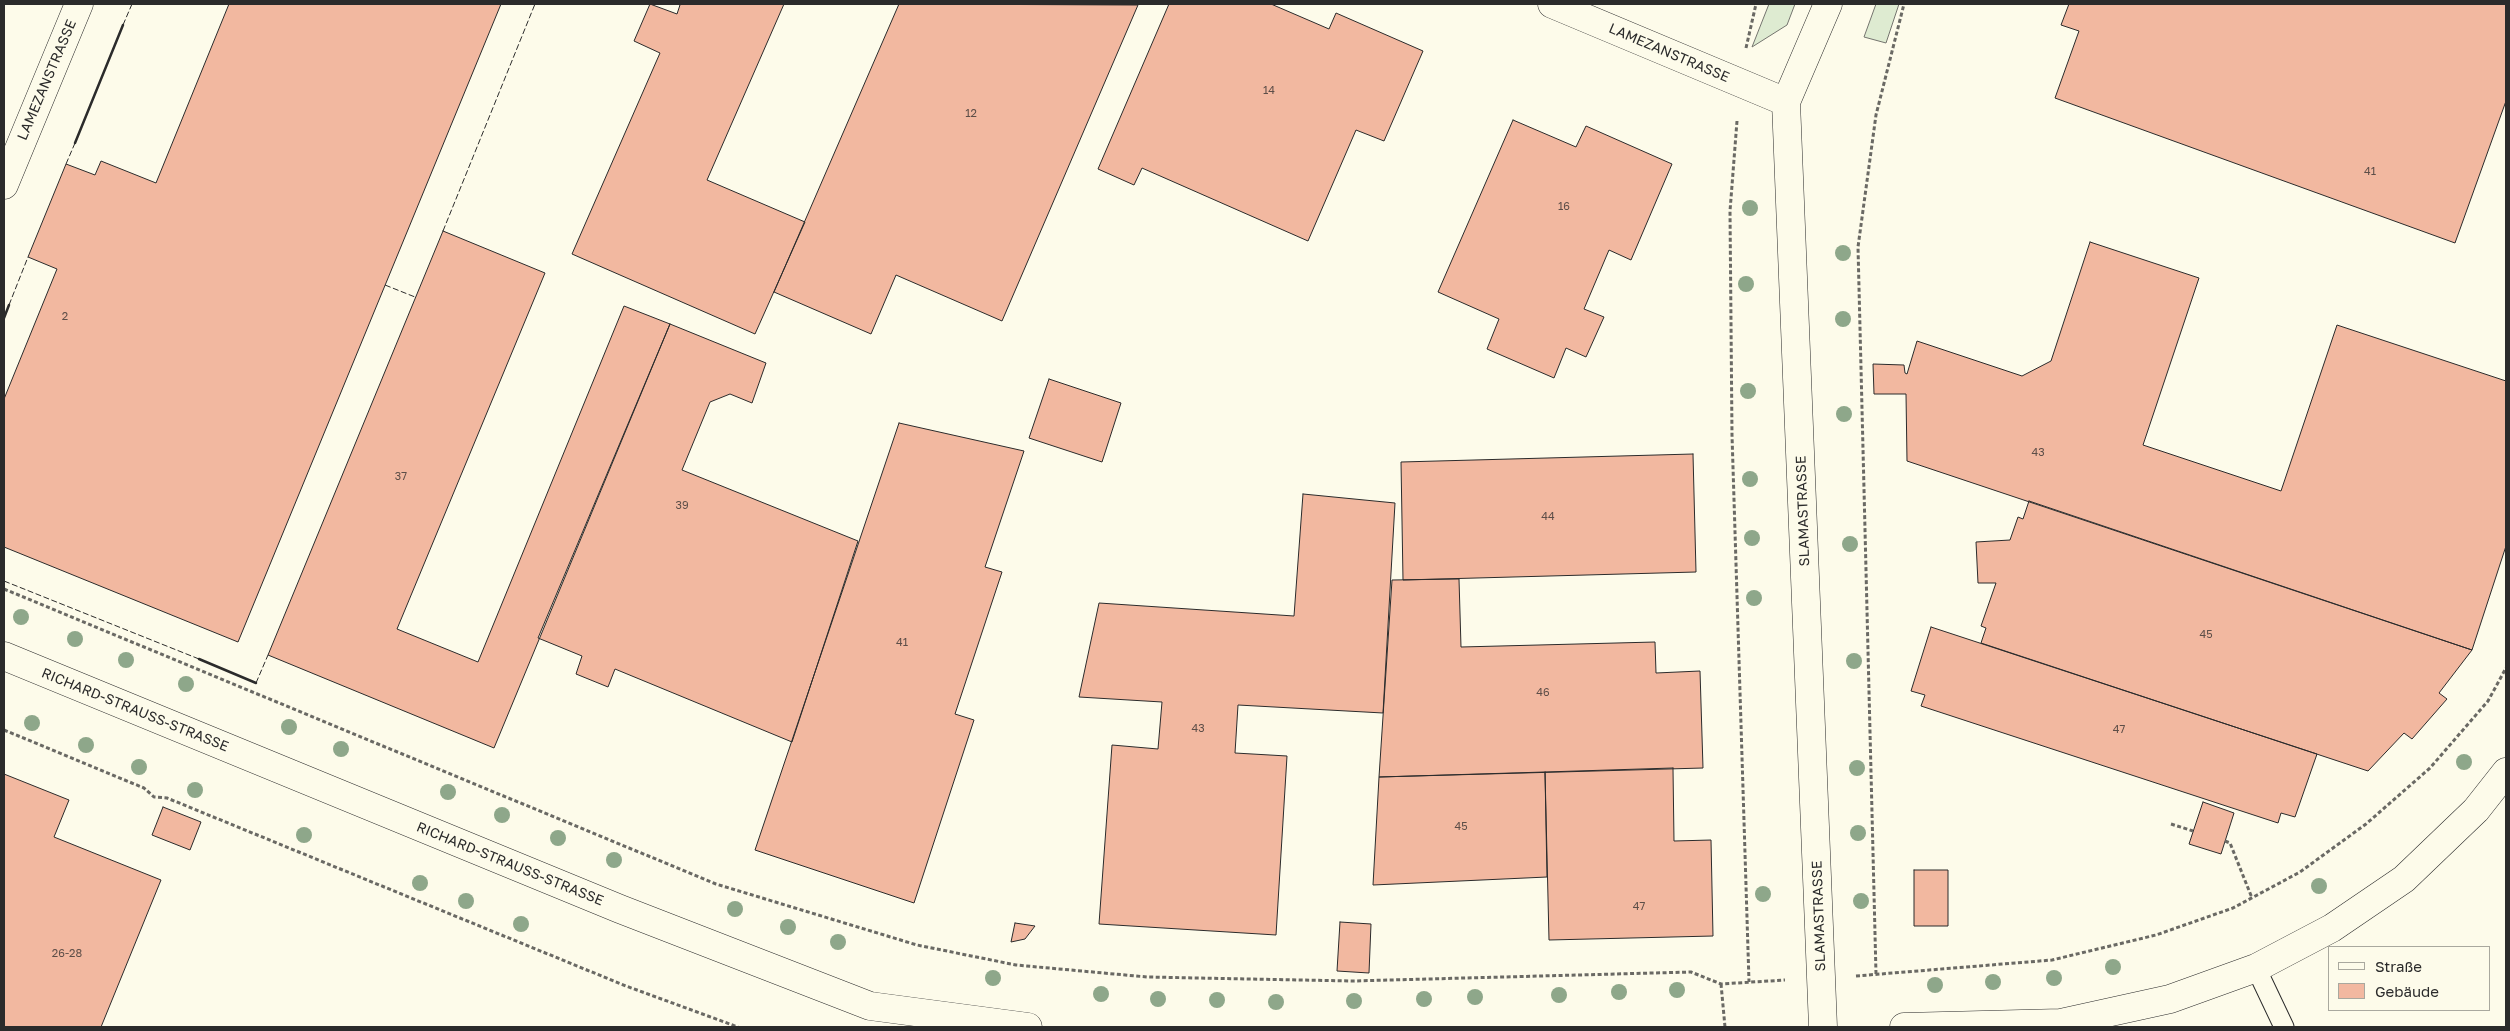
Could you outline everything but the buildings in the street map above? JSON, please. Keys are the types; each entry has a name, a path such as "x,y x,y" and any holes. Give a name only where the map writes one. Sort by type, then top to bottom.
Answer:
{"main road":[{"name":"LAMEZANSTRASSE","path":"4,185 79,4"},
{"name":"LAMEZANSTRASSE","path":"1552,4 1786,102"},
{"name":"SLAMASTRASSE","path":"1823,1027 1786,102 1828,4"},
{"name":"RICHARD-STRAUSS-STRASSE","path":"4,656 620,909 870,1006 1028,1027"},
{"path":"1904,1027 2061,1023 2170,999 2256,968 2332,928 2404,879 2476,810 2506,772"}],"lane":[{"path":"2256,968 2284,1027"}],"path":[{"path":"1749,982 1732,425 1730,211 1740,82 1756,4"},
{"path":"1876,974 1858,248 1876,115 1904,4"},
{"path":"4,589 716,884 916,945 1016,965 1147,977 1353,981 1691,972 1721,984 1821,979 2052,960 2156,935 2233,908 2300,872 2366,824 2430,768 2488,701 2506,668"},
{"path":"4,730 144,788 154,797 167,798 626,986 738,1027"},
{"path":"2171,824 2193,831"},
{"path":"2225,841 2230,843 2252,898"},
{"path":"1721,984 1725,1027"}],"green space":[{"path":"1769,4 1795,4 1787,25 1752,47"},
{"path":"1876,4 1899,4 1886,43 1864,37"}],"fence":[{"path":"123,25 132,4"},
{"path":"443,231 535,4"},
{"path":"66,164 75,143"},
{"path":"9,305 28,257"},
{"path":"385,285 415,297"},
{"path":"4,581 199,659"},
{"path":"256,683 268,655"}],"wall":[{"path":"75,143 123,25"},
{"path":"4,318 9,305"},
{"path":"199,659 256,683"}]}
